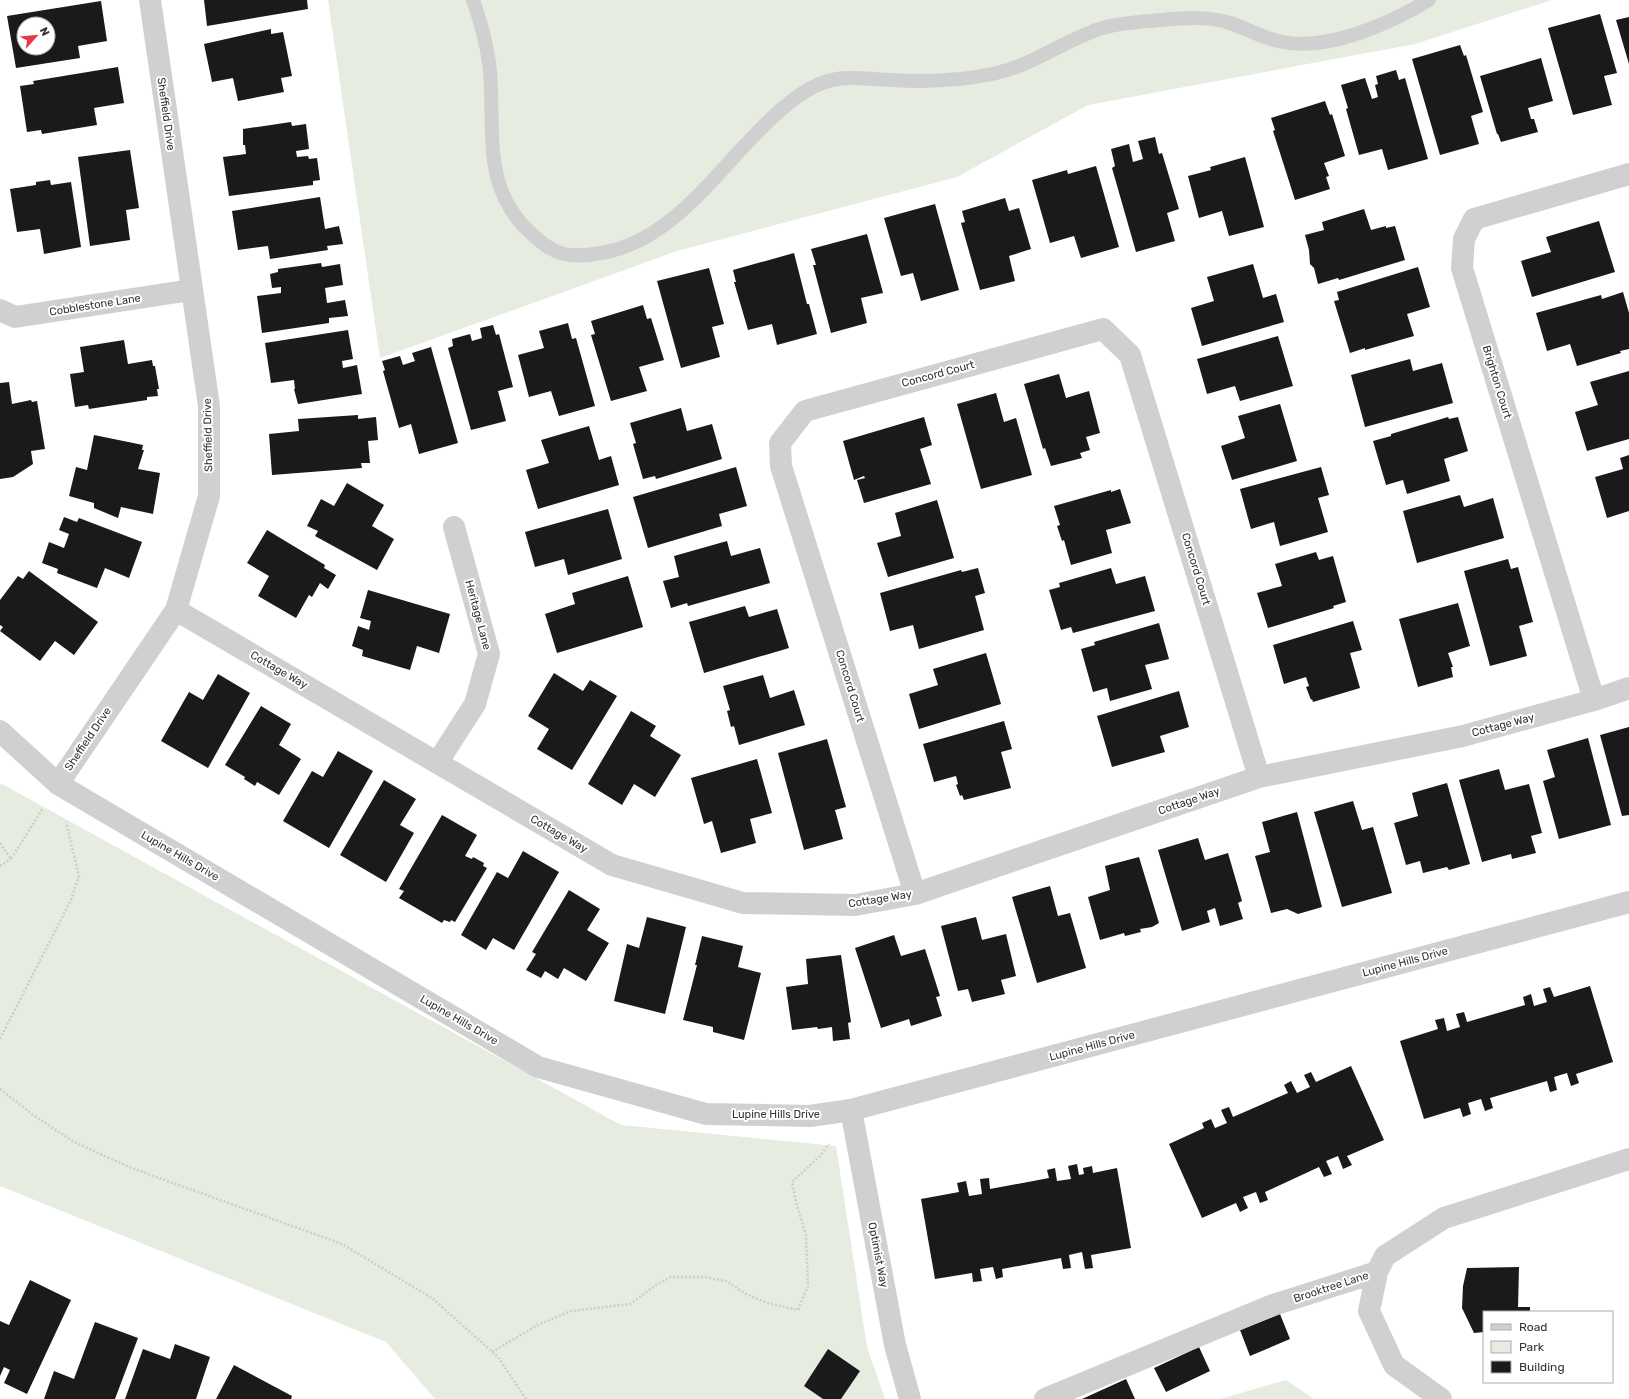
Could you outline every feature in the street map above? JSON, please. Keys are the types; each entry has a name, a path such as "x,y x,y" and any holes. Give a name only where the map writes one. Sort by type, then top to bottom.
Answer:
{"street":[{"name":"Sheffield Drive","path":"58,784 176,610 209,496 209,406 150,0"},
{"name":"Brighton Court","path":"1594,700 1462,268 1464,239 1474,219 1629,174"},
{"name":"Cobblestone Lane","path":"0,310 15,317 191,290"},
{"name":"Concord Court","path":"915,894 781,466 780,443 805,411 1103,329 1130,355 1259,777"},
{"name":"Heritage Lane","path":"437,762 475,704 489,654 454,528"},
{"name":"Cottage Way","path":"176,610 612,865 743,904 855,905 915,894 1259,777 1463,736 1594,700 1629,688"},
{"name":"Lupine Hills Drive","path":"0,731 58,784 538,1067 706,1114 810,1116 851,1110 1629,902"},
{"name":"Optimist Way","path":"851,1110 895,1345 910,1399"},
{"name":"Brooktree Lane","path":"1045,1399 1273,1305 1377,1272 1385,1256 1444,1218 1629,1159"},
{"path":"1377,1272 1369,1311 1394,1365 1441,1399"}],"lane":[{"path":"473,0 480,22 490,71 491,143 501,188 509,208 526,229 547,247 565,255 586,256 611,252 660,228 710,184 770,119 795,98 811,88 837,79 862,78 926,81 992,74 1020,67 1088,33 1100,29 1131,23 1168,19 1211,19 1226,22 1260,36 1282,42 1304,44 1336,39 1374,28 1400,18 1430,0"}],"path":[{"path":"0,866 11,859 58,784"},
{"path":"0,1040 71,900 79,876 67,831 58,784"},
{"path":"0,843 11,859"},
{"path":"0,1089 33,1115 74,1142 129,1167 342,1244 432,1298 498,1357 526,1399"},
{"path":"492,1352 538,1325 571,1311 630,1304 671,1277 705,1277 726,1281 746,1294 767,1303 798,1310 808,1286 806,1235 796,1202 792,1182 820,1156 851,1110"}],"green space":[{"path":"328,0 1552,0 1415,44 1088,105 957,177 677,251 380,358"},
{"path":"2,784 621,1125 836,1146 867,1347 885,1399 435,1399 386,1342 0,1186 0,785"},
{"path":"1286,1380 1314,1399 1220,1399"}],"building":[{"path":"204,0 307,0 308,9 207,26"},
{"path":"101,1 107,41 78,46 80,58 16,68 7,16"},
{"path":"1600,14 1617,73 1604,76 1612,105 1573,115 1548,28"},
{"path":"1629,17 1629,64 1616,20"},
{"path":"271,29 271,34 283,32 292,76 281,78 284,92 238,101 233,78 212,82 204,44"},
{"path":"1460,45 1464,56 1466,55 1483,112 1471,116 1479,144 1440,155 1412,59"},
{"path":"1541,58 1553,101 1528,108 1531,119 1534,119 1538,132 1501,142 1497,134 1480,76"},
{"path":"118,67 124,103 94,108 97,125 42,134 41,130 27,132 20,86 34,84 33,81"},
{"path":"1396,70 1399,80 1405,78 1428,159 1388,170 1382,149 1359,155 1341,85 1365,78 1372,99 1378,97 1375,85 1378,84 1376,76"},
{"path":"1325,101 1330,115 1332,114 1345,156 1324,163 1329,176 1326,177 1330,189 1295,200 1273,131 1275,130 1271,118"},
{"path":"291,122 292,126 306,124 309,149 296,151 297,157 308,156 309,159 317,158 320,180 313,181 313,185 229,196 223,157 246,154 245,145 243,145 243,129"},
{"path":"1155,137 1159,154 1162,153 1179,209 1167,213 1175,241 1136,252 1112,168 1115,166 1111,149 1129,144 1133,162 1143,159 1138,141"},
{"path":"130,150 139,208 126,210 130,240 90,246 78,157"},
{"path":"1245,157 1264,227 1229,236 1222,211 1199,218 1188,176 1211,170 1210,167"},
{"path":"1096,166 1119,247 1081,258 1074,236 1050,243 1032,180 1067,170 1068,174"},
{"path":"50,180 51,185 71,182 81,247 44,254 40,229 17,232 10,189 36,185 36,182"},
{"path":"320,197 325,229 339,226 343,244 327,246 328,250 270,259 268,246 238,250 232,211"},
{"path":"1005,198 1009,211 1019,208 1031,249 1009,256 1015,281 980,290 961,223 965,222 962,211"},
{"path":"935,204 959,290 921,301 913,273 901,276 884,218"},
{"path":"1364,209 1371,230 1386,226 1386,228 1395,226 1405,260 1339,280 1338,278 1318,284 1314,268 1310,264 1309,250 1305,235 1324,230 1322,222"},
{"path":"1599,221 1615,272 1532,297 1521,261 1551,252 1546,237"},
{"path":"867,234 883,293 861,298 867,323 831,333 813,265 816,265 811,249"},
{"path":"794,253 807,304 809,304 817,334 777,345 772,324 748,330 734,282 736,282 733,270"},
{"path":"321,263 322,267 340,264 343,285 325,288 327,303 345,300 348,316 329,318 329,323 262,333 257,296 281,293 281,287 272,288 270,274 278,272 278,269"},
{"path":"1253,264 1263,298 1276,294 1284,322 1202,346 1191,308 1214,301 1207,277"},
{"path":"1418,267 1430,307 1407,314 1414,336 1350,353 1334,301 1339,300 1337,292"},
{"path":"709,268 724,324 712,327 720,357 681,368 657,281"},
{"path":"1623,292 1629,313 1629,349 1620,351 1621,353 1577,366 1570,344 1547,351 1536,313 1601,295 1602,299"},
{"path":"643,305 647,319 651,318 664,360 639,367 647,391 611,401 591,335 595,334 591,321"},
{"path":"568,323 572,339 576,338 595,406 559,416 551,391 529,397 518,355 544,348 539,331"},
{"path":"493,325 496,335 499,334 513,387 498,391 506,421 471,430 448,348 453,346 452,339 470,334 472,341 482,338 480,328"},
{"path":"348,330 353,359 342,361 343,368 357,365 362,394 298,404 294,389 294,380 271,383 265,343"},
{"path":"1278,336 1293,386 1240,401 1235,386 1207,394 1197,359"},
{"path":"124,340 128,364 152,360 153,366 155,366 159,389 157,389 158,396 147,397 147,400 89,409 88,405 75,407 70,374 84,372 80,347"},
{"path":"431,347 458,443 419,454 411,424 399,428 383,371 385,370 382,361 400,356 403,365 415,361 412,353"},
{"path":"1410,359 1413,371 1442,363 1453,403 1365,427 1351,375"},
{"path":"1629,371 1629,439 1587,451 1575,412 1598,405 1590,382"},
{"path":"1059,374 1066,398 1089,391 1100,433 1086,437 1090,450 1080,453 1082,458 1051,466 1045,448 1043,449 1024,384"},
{"path":"9,382 12,404 31,400 32,402 37,401 45,449 31,451 33,464 13,477 0,479 0,383"},
{"path":"996,393 1004,422 1016,418 1032,475 981,489 957,404"},
{"path":"1280,404 1297,461 1232,480 1221,446 1245,438 1238,416"},
{"path":"681,408 687,431 712,424 722,459 656,479 655,476 643,479 633,444 636,443 630,423"},
{"path":"358,415 358,419 376,417 378,440 368,441 370,463 361,463 362,468 272,475 269,434 299,431 298,419"},
{"path":"924,417 932,445 920,449 931,484 864,503 857,480 865,478 864,476 854,480 843,441"},
{"path":"1448,417 1449,419 1458,417 1468,451 1444,459 1450,481 1407,494 1403,480 1386,485 1373,441"},
{"path":"589,426 599,460 611,456 619,485 538,509 526,470 549,463 541,440"},
{"path":"94,435 143,445 142,450 144,450 138,469 160,473 153,514 121,507 118,518 94,508 94,503 69,496 76,467 87,470"},
{"path":"1629,455 1629,511 1607,518 1595,477 1623,469 1620,458"},
{"path":"736,467 747,506 719,514 722,526 648,548 633,497"},
{"path":"1321,467 1329,495 1318,498 1328,532 1280,546 1274,522 1251,529 1240,489"},
{"path":"347,483 384,505 372,526 394,539 377,570 315,536 318,531 307,526 321,499 334,506"},
{"path":"1120,489 1131,523 1106,530 1112,553 1071,565 1064,540 1062,541 1057,526 1060,525 1054,506 1111,490 1111,492"},
{"path":"1460,495 1464,507 1493,498 1504,538 1417,563 1403,511"},
{"path":"937,500 954,558 888,577 877,543 901,536 895,513"},
{"path":"608,509 622,559 568,575 564,559 535,567 525,532"},
{"path":"64,517 77,522 79,518 142,542 129,578 105,568 97,588 57,573 58,569 42,563 49,542 64,548 69,534 59,530"},
{"path":"267,530 325,565 324,568 336,575 328,589 320,583 312,597 309,595 296,618 258,596 269,576 247,563"},
{"path":"727,541 731,556 760,548 770,583 688,606 687,603 671,608 663,581 679,577 674,556"},
{"path":"1316,552 1319,560 1333,556 1346,602 1333,606 1334,608 1268,628 1257,593 1282,586 1275,564"},
{"path":"1508,559 1511,569 1518,567 1533,622 1519,626 1527,656 1490,666 1464,571"},
{"path":"978,568 985,593 975,596 984,630 919,649 913,625 890,631 880,593 961,570 962,572"},
{"path":"1111,568 1116,584 1145,576 1155,611 1073,633 1071,627 1061,630 1049,590 1060,587 1059,583"},
{"path":"29,571 98,622 74,655 55,641 40,661 0,631 3,627 0,625 0,600 18,576 23,579"},
{"path":"628,576 643,627 557,653 545,614 575,604 572,593"},
{"path":"368,590 450,614 439,653 417,646 410,670 362,656 363,650 352,646 358,626 369,630 371,621 360,618"},
{"path":"1458,603 1470,646 1448,653 1453,667 1451,667 1453,677 1418,687 1399,619"},
{"path":"745,606 749,617 777,609 789,648 704,673 689,622"},
{"path":"1353,621 1362,650 1350,653 1360,688 1313,702 1306,687 1309,686 1306,677 1284,684 1273,645"},
{"path":"1159,623 1169,659 1145,665 1152,689 1110,701 1107,688 1093,692 1081,649 1095,645 1094,642"},
{"path":"986,653 1001,704 919,729 909,694 938,685 933,669"},
{"path":"554,673 583,691 590,680 617,696 572,770 537,749 549,729 528,716"},
{"path":"218,674 250,693 208,768 161,741 189,692 203,700"},
{"path":"763,675 770,698 794,690 805,725 739,745 734,726 731,727 727,711 730,710 723,686"},
{"path":"1179,691 1189,727 1160,736 1165,752 1112,767 1097,716"},
{"path":"261,706 291,724 279,745 301,759 279,795 257,782 255,786 244,779 245,777 225,765"},
{"path":"631,711 656,726 650,736 681,755 655,797 634,784 622,805 588,784"},
{"path":"1004,721 1012,749 1001,752 1011,788 964,800 962,795 960,796 956,785 958,784 956,776 934,782 923,744"},
{"path":"1629,727 1629,815 1622,816 1600,735"},
{"path":"1588,738 1611,825 1559,839 1543,781 1555,777 1547,750"},
{"path":"827,739 846,807 835,810 843,839 804,850 778,753"},
{"path":"338,751 373,771 329,848 283,821 312,771 323,777"},
{"path":"757,759 772,813 750,819 756,843 721,853 712,821 704,824 691,778"},
{"path":"1499,769 1505,790 1529,784 1542,833 1531,836 1536,853 1512,859 1511,854 1482,862 1459,780"},
{"path":"384,780 416,799 400,825 414,833 386,882 340,855"},
{"path":"1447,783 1470,864 1449,870 1447,867 1423,873 1420,861 1406,865 1394,823 1418,816 1412,793"},
{"path":"1353,801 1362,830 1373,827 1392,893 1342,907 1314,812"},
{"path":"1297,812 1322,907 1298,914 1287,909 1271,913 1255,856 1270,852 1262,822"},
{"path":"442,815 477,835 465,856 472,859 473,857 484,863 483,866 487,868 455,922 451,920 450,922 444,920 442,923 399,898 404,891 399,889"},
{"path":"1198,838 1205,860 1228,853 1242,901 1238,903 1243,919 1220,926 1215,908 1207,911 1210,922 1182,931 1158,850"},
{"path":"523,851 559,872 514,950 493,938 486,950 461,935 497,872 508,878"},
{"path":"1139,857 1159,923 1152,927 1140,929 1141,932 1125,936 1124,933 1100,940 1088,897 1110,890 1105,866"},
{"path":"1050,886 1058,916 1070,913 1086,968 1037,983 1012,897"},
{"path":"569,890 600,909 587,930 609,943 586,981 564,968 558,979 545,971 541,978 526,970 536,954 532,952"},
{"path":"647,917 686,927 665,1014 614,1001 627,944 639,948"},
{"path":"976,917 982,940 1006,934 1016,976 1001,980 1005,994 972,1002 968,989 958,991 941,926"},
{"path":"894,935 901,956 925,949 940,996 936,997 942,1016 911,1026 909,1019 881,1028 855,948"},
{"path":"702,936 743,946 738,967 761,973 744,1040 713,1032 713,1027 683,1020 697,965 695,965"},
{"path":"841,955 851,1022 848,1023 850,1039 833,1041 832,1027 792,1030 786,987 808,984 806,959"},
{"path":"1590,986 1613,1062 1576,1074 1579,1083 1571,1086 1567,1073 1554,1077 1557,1090 1550,1092 1547,1081 1490,1098 1493,1108 1485,1111 1481,1099 1468,1103 1471,1114 1463,1117 1460,1108 1424,1119 1400,1041 1438,1029 1435,1020 1444,1018 1447,1031 1460,1027 1456,1014 1464,1012 1467,1022 1525,1005 1523,997 1531,994 1534,1006 1547,1002 1543,989 1550,987 1554,997"},
{"path":"1351,1066 1384,1140 1347,1156 1352,1165 1343,1169 1338,1156 1326,1161 1332,1174 1324,1177 1319,1167 1265,1192 1268,1200 1260,1203 1256,1192 1243,1197 1248,1208 1240,1212 1236,1203 1202,1218 1169,1144 1204,1128 1202,1123 1211,1119 1215,1128 1227,1123 1221,1110 1229,1107 1233,1117 1288,1093 1284,1085 1291,1081 1297,1093 1310,1087 1304,1075 1311,1072 1316,1082"},
{"path":"1077,1164 1079,1175 1084,1174 1083,1168 1092,1166 1093,1173 1117,1168 1131,1248 1091,1255 1093,1268 1085,1269 1082,1252 1069,1255 1071,1268 1063,1269 1061,1258 1002,1269 1003,1277 996,1279 993,1267 980,1269 982,1281 973,1282 972,1273 935,1279 921,1199 959,1192 957,1183 966,1181 969,1196 982,1194 980,1179 989,1178 990,1189 1049,1178 1047,1170 1055,1168 1057,1181 1071,1179 1068,1166"},
{"path":"1519,1267 1518,1307 1530,1307 1530,1311 1483,1311 1483,1332 1474,1333 1462,1308 1463,1286 1467,1268"},
{"path":"30,1280 71,1300 27,1394 4,1383 10,1370 4,1367 0,1376 0,1321 9,1325"},
{"path":"1280,1314 1290,1339 1250,1356 1240,1330"},
{"path":"95,1322 138,1338 115,1399 44,1399 54,1371 74,1379"},
{"path":"175,1344 210,1357 196,1399 125,1399 143,1349 170,1359"},
{"path":"1199,1347 1210,1371 1166,1392 1154,1368"},
{"path":"828,1349 860,1371 841,1399 823,1399 804,1386"},
{"path":"234,1365 292,1396 291,1399 216,1399"},
{"path":"1126,1379 1135,1399 1082,1399"}]}
